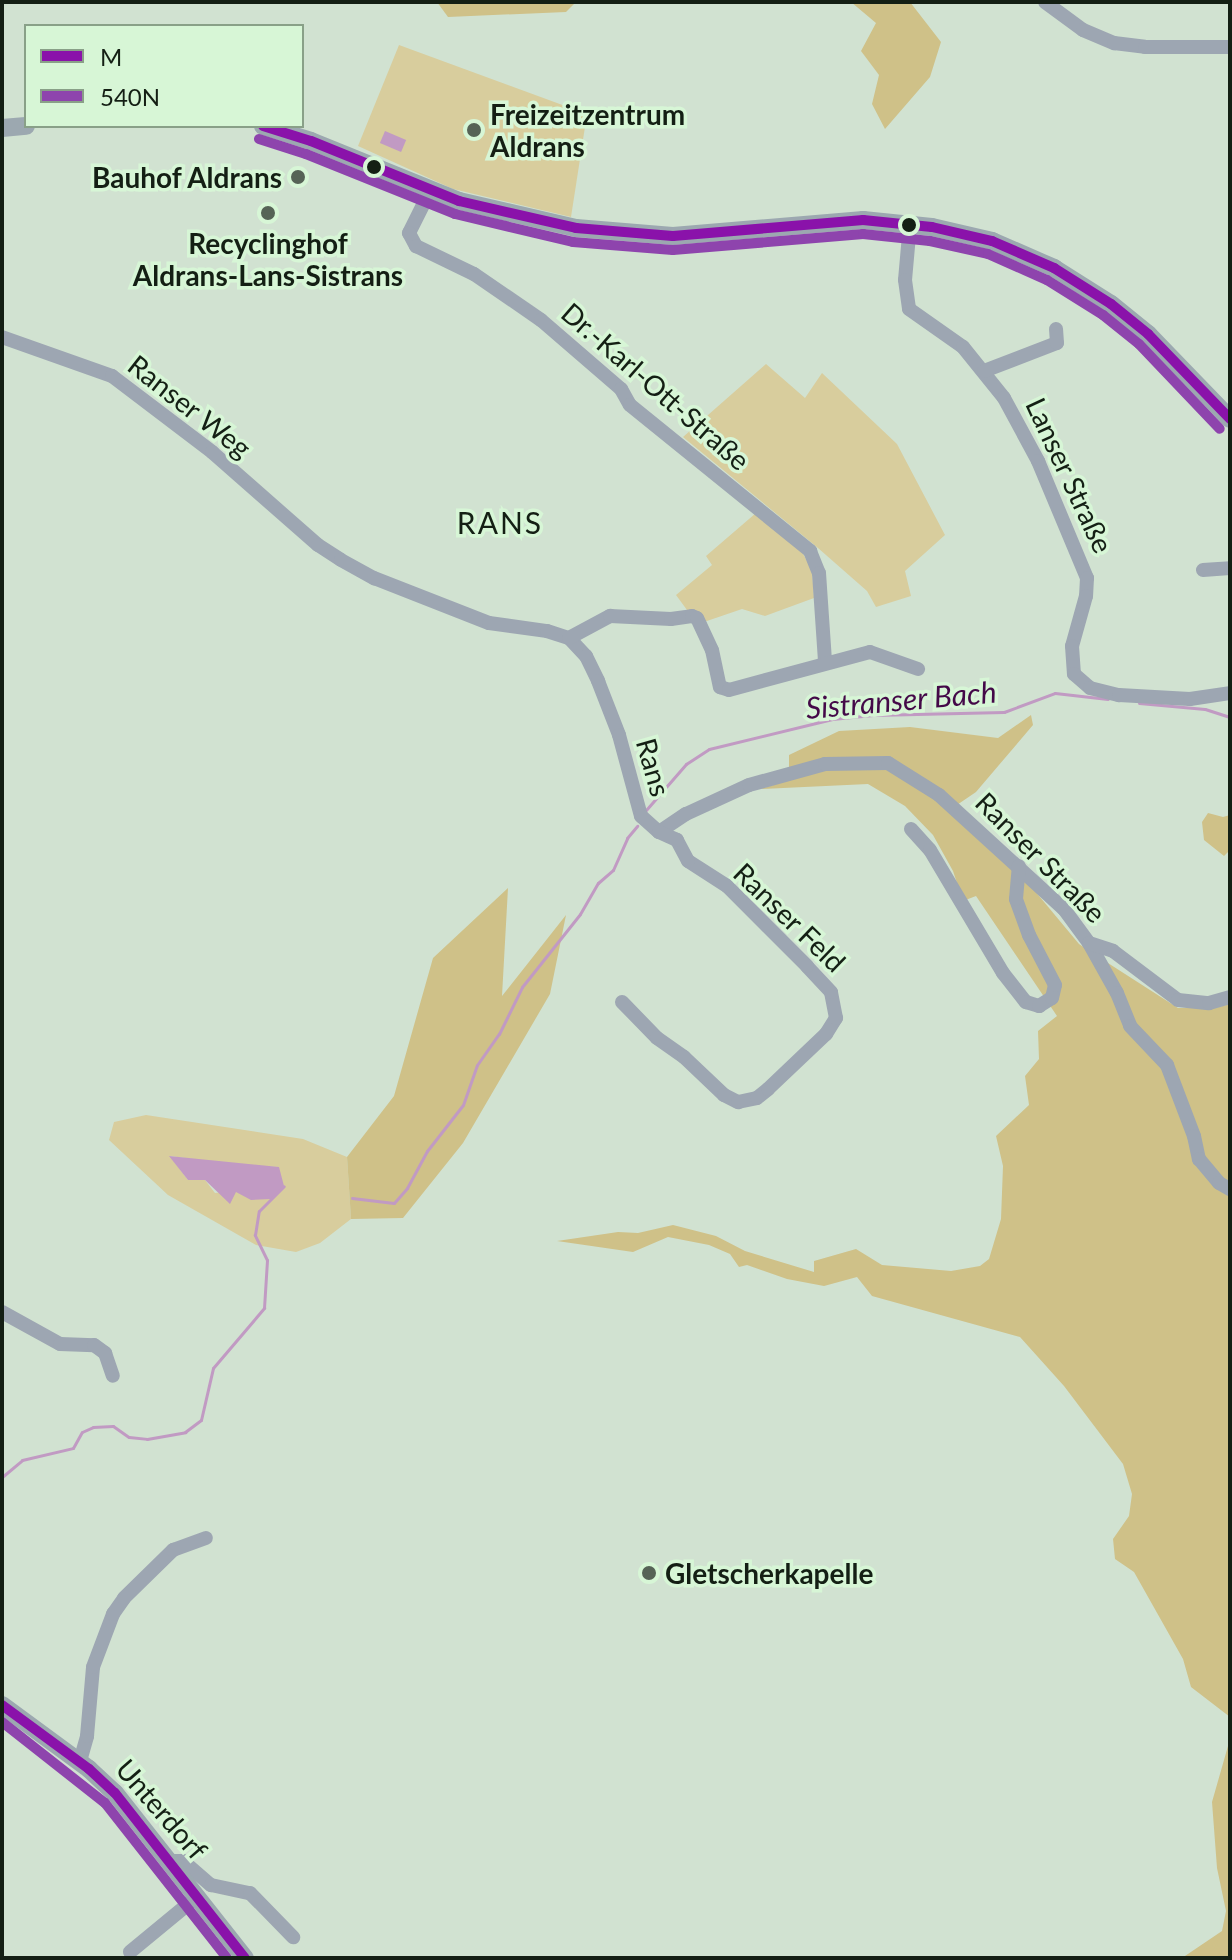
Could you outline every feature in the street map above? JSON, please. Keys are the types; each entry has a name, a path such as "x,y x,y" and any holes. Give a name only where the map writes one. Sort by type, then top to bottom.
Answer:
{"main road":[{"path":"2,128 24,126"},
{"path":"269,128 323,145 430,191 533,221 624,233 714,234 863,220 910,224 992,241 1081,283 1148,334 1230,419"},
{"name":"Unterdorf","path":"2,1705 80,1761 115,1793 172,1861 245,1958"}],"street":[{"path":"1045,2 1083,30 1114,43 1145,47 1230,47"},
{"name":"Dr.-Karl-Ott-Straße","path":"430,191 409,233 416,246 474,274 541,320 621,389 630,405 810,551 819,573 825,661"},
{"name":"Lanser Straße","path":"910,224 905,280 909,309 963,347 984,371 1034,453 1087,578 1074,637 1074,674 1090,688 1119,695 1161,699 1230,693"},
{"path":"984,371 1057,343 1056,329"},
{"name":"Ranser Weg","path":"2,337 112,376 212,452 326,551 374,578 489,623 547,631 569,638"},
{"path":"1203,570 1230,568"},
{"path":"569,638 610,616 697,618 712,650 718,682 724,689 742,688 825,661 870,652 918,669"},
{"name":"Rans","path":"569,638 586,656 598,681 622,743 641,816 659,832 686,814 731,792"},
{"name":"Ranser Straße","path":"731,792 771,777 825,764 888,763 950,803 1064,909 1089,943 1117,993 1130,1026 1167,1065 1194,1136 1199,1159 1219,1183 1230,1189"},
{"path":"911,829 930,850 1003,973 1026,1002 1039,1006 1052,998 1055,985 1029,935 1016,899 1019,866"},
{"name":"Ranser Feld","path":"622,1002 657,1038 684,1057 724,1095 738,1102 757,1098 768,1089 826,1034 836,1018 834,998 826,985 727,886 688,861 677,840 659,832"},
{"path":"1089,943 1113,951 1178,1000 1209,1003 1230,997"},
{"path":"2,1312 60,1344 94,1345 105,1353 113,1376"},
{"path":"80,1761 87,1736 93,1667 113,1614 160,1561 184,1544 206,1538"},
{"path":"172,1861 183,1861 211,1885 250,1893 293,1937"},
{"path":"130,1952 198,1896"}],"shaded area":[{"path":"437,2 576,2 566,12 448,17"},
{"path":"851,2 910,2 941,42 930,77 885,129 872,104 879,75 861,51 876,23"},
{"name":"Freizeitzentrum Aldrans","path":"399,45 587,114 571,217 453,189 358,146"},
{"path":"385,131 406,140 401,152 380,143"},
{"path":"766,364 805,398 822,373 897,444 945,535 905,571 911,596 876,607 867,591 683,437"},
{"path":"756,513 802,552 812,570 814,598 765,616 742,609 704,622 687,610 676,595 712,565 706,556"},
{"path":"1031,715 1033,725 976,792 951,809 1010,861 1079,944 1178,1008 1215,1008 1230,1004 1230,1717 1191,1687 1183,1659 1134,1572 1115,1559 1113,1539 1129,1516 1132,1494 1123,1464 1064,1386 1020,1337 872,1296 857,1277 824,1286 787,1279 747,1265 739,1267 730,1254 709,1245 668,1237 633,1252 557,1241 618,1232 638,1233 673,1225 716,1236 745,1251 814,1272 814,1261 856,1249 882,1265 951,1271 980,1266 989,1259 1001,1219 1003,1166 996,1136 1029,1105 1025,1076 1039,1059 1038,1031 1057,1016 976,896 963,901 953,871 933,835 905,806 868,784 760,789 789,780 789,755 839,731 910,727 998,738"},
{"path":"1208,813 1223,817 1230,815 1230,850 1224,856 1204,840 1202,822"},
{"path":"508,888 502,996 566,915 550,994 463,1143 403,1218 351,1219 347,1157 394,1096 433,958"},
{"path":"146,1115 303,1139 347,1157 351,1219 320,1243 296,1252 256,1245 168,1195 109,1140 114,1122","holes":["170,1156 279,1167 236,1191 215,1193 205,1180 188,1180"]},
{"path":"169,1156 279,1167 284,1186 271,1199 251,1200 236,1192 230,1204 205,1180 188,1180"},
{"path":"1230,1739 1230,1958 1182,1958 1222,1931 1226,1911 1217,1868 1212,1802"}],"waterway":[{"name":"Sistranser Bach","path":"646,810 686,764 709,749 832,719 1004,712 1055,693 1108,699"},
{"name":"Sistranser Bach","path":"1139,703 1205,709 1230,717"},
{"name":"Sistranser Bach","path":"352,1198 394,1203 407,1188 427,1151 463,1105 477,1065 499,1034 522,987 580,914 598,883 613,870 627,838 637,826"},
{"name":"Sistranser Bach","path":"2,1477 22,1460 73,1448 82,1432 93,1427 113,1426 129,1437 147,1439 185,1432 201,1420 213,1368 264,1308 267,1260 255,1235 259,1211 284,1186"}],"transit line":[{"name":"M","path":"269,128 311,141 459,201 576,228 673,236 863,220 932,227 992,241 1054,268 1111,304 1148,334 1230,419"},
{"name":"540N","path":"259,139 306,154 455,214 573,242 673,250 863,234 930,241 988,254 1047,280 1103,315 1139,344 1220,429"},
{"name":"M","path":"2,1705 89,1769 115,1793 245,1958"},
{"name":"540N","path":"2,1722 105,1803 227,1958"}],"place":[{"name":"Freizeitzentrum Aldrans","path":"474,130"},
{"name":"Bauhof Aldrans","path":"298,177"},
{"name":"Recyclinghof Aldrans-Lans-Sistrans","path":"268,213"},
{"name":"Gletscherkapelle","path":"649,1573"}],"district":[{"name":"RANS","path":"500,522"}]}
